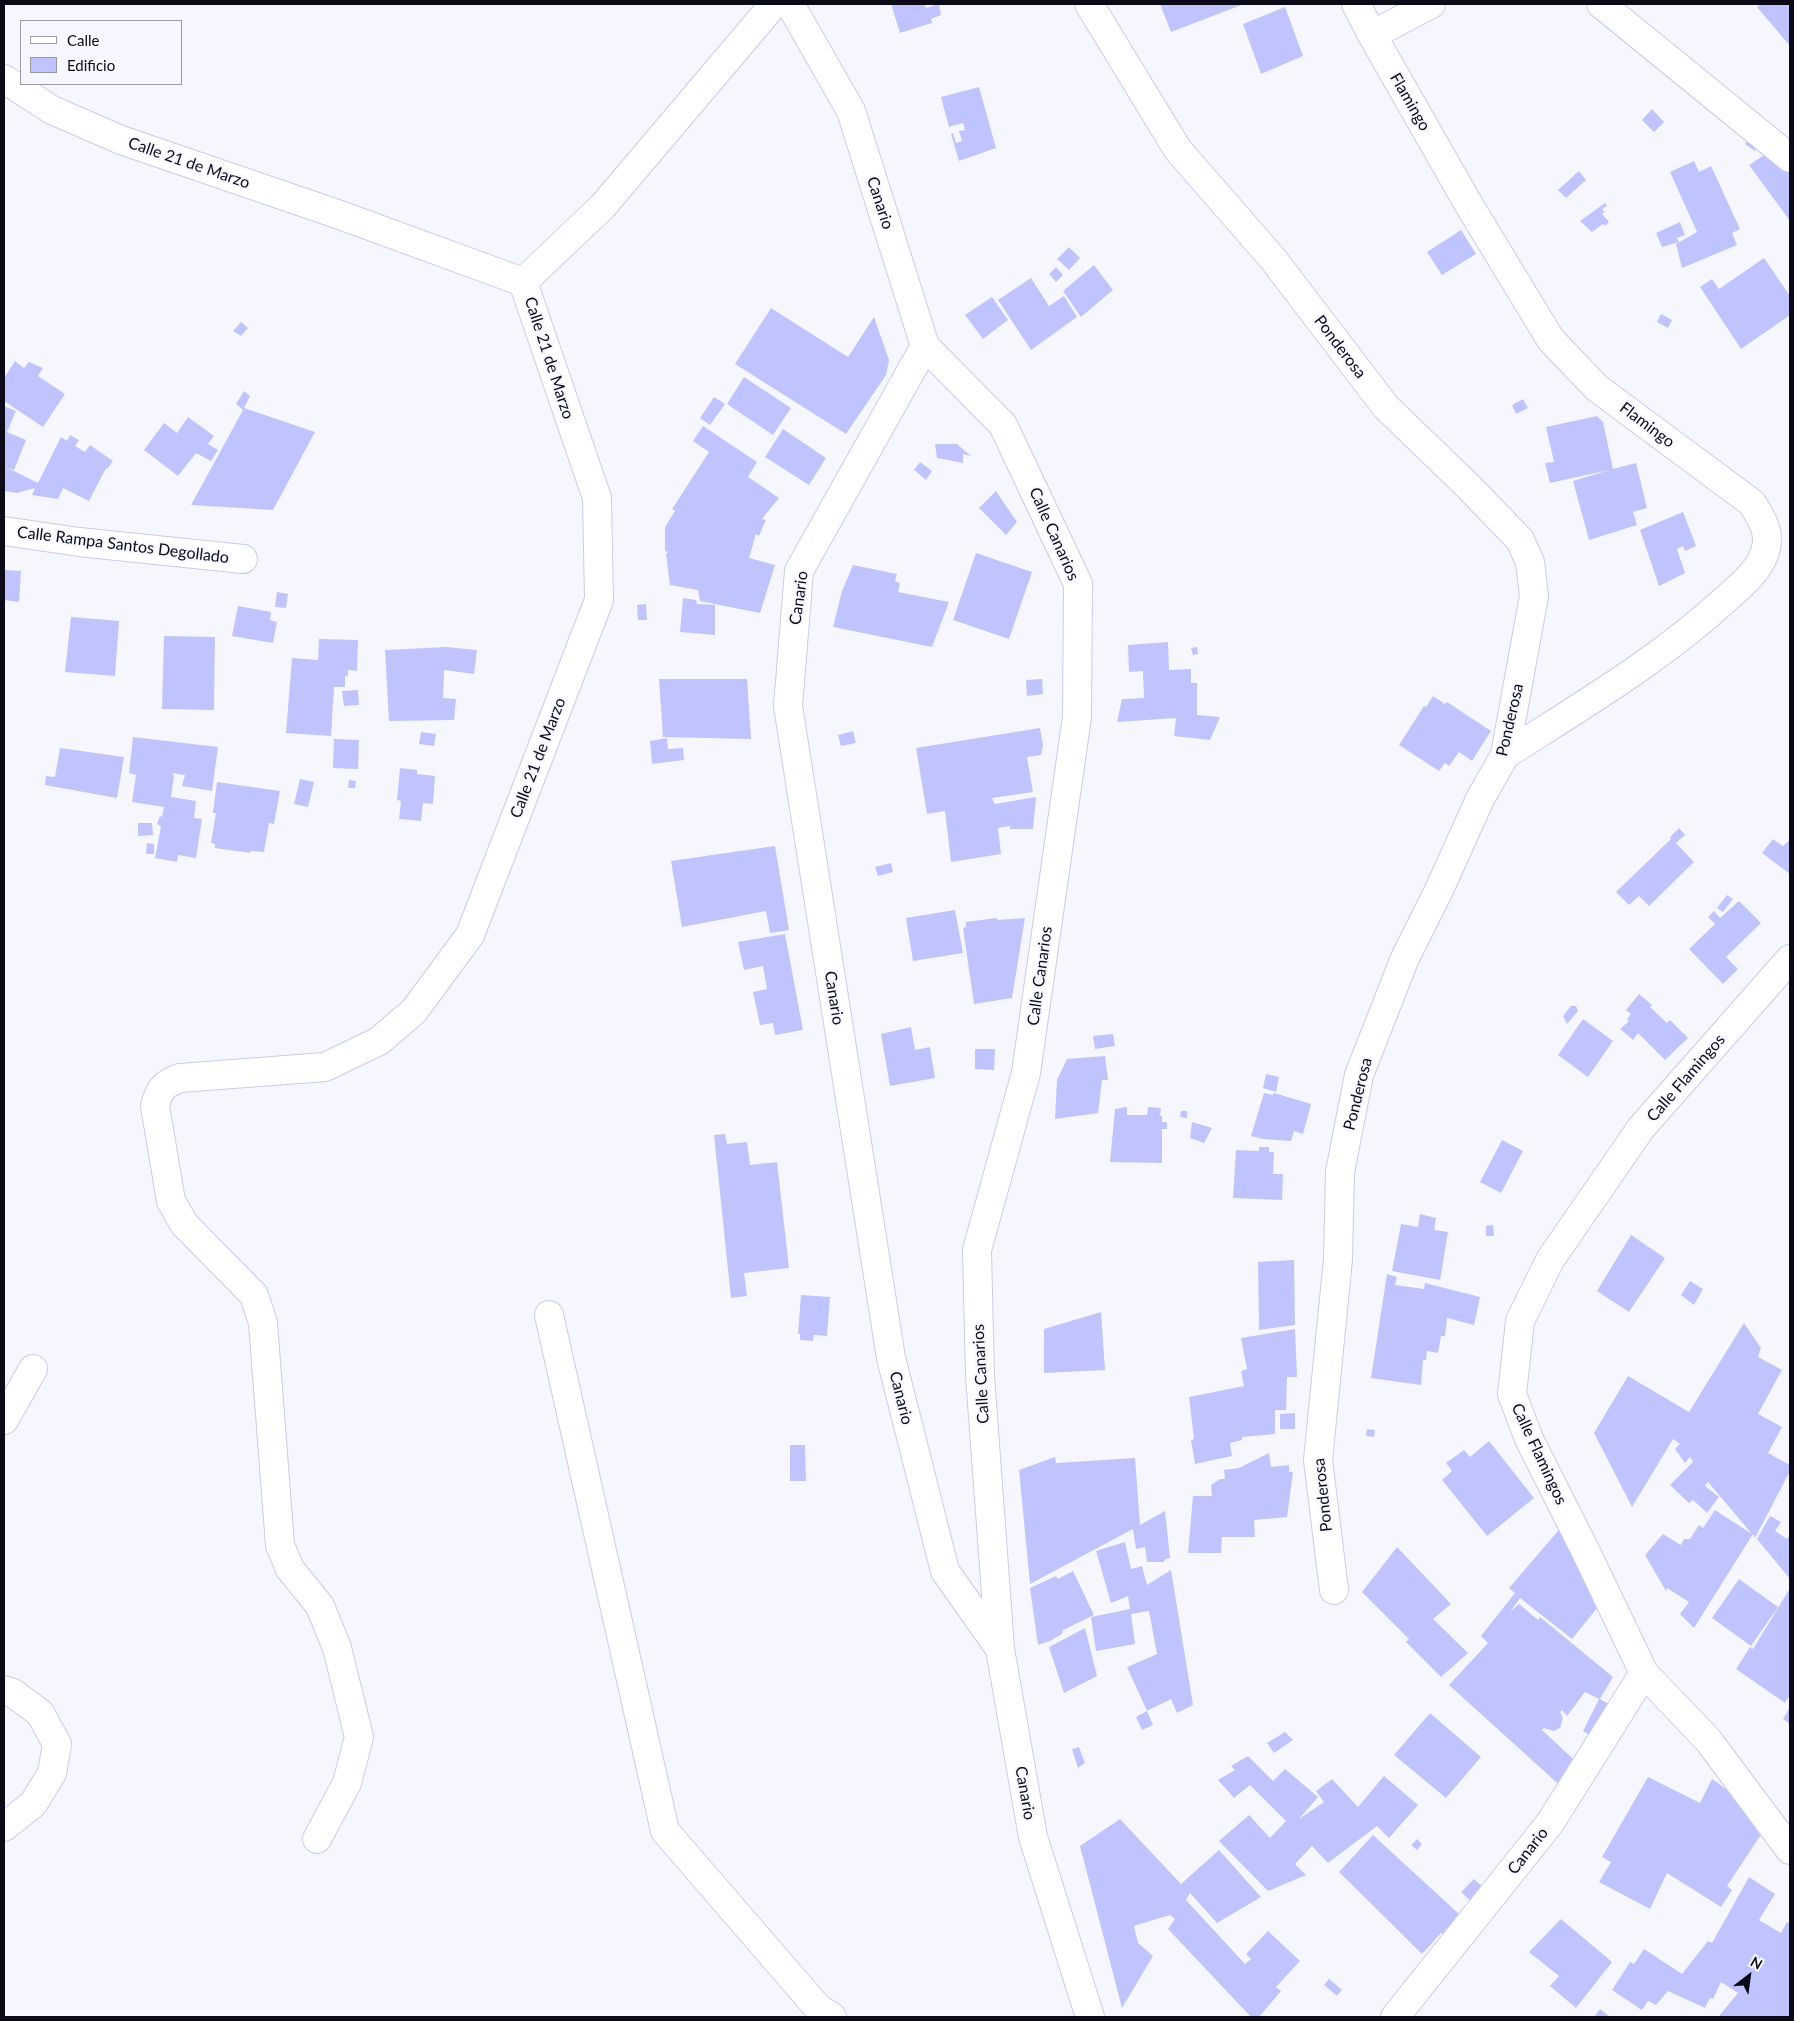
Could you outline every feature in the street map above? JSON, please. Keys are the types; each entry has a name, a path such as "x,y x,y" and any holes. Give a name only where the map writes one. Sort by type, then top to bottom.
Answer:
{"street":[{"path":"523,282 603,206 774,4"},
{"name":"Canario","path":"790,4 851,111 925,346 799,572 788,706 892,1358 945,1571 1000,1649 1033,1837 1090,2017"},
{"name":"Ponderosa","path":"1089,4 1178,150 1273,259 1386,407 1469,487 1520,540 1530,562 1534,596 1505,755 1480,798 1439,890 1405,958 1360,1075 1340,1172 1338,1259 1318,1460 1334,1590"},
{"name":"Flamingo","path":"1356,4 1464,196 1551,340 1597,388 1752,503 1766,526 1766,547 1762,562 1738,588 1695,627 1644,666 1505,755"},
{"path":"1372,35 1431,4"},
{"path":"1602,4 1790,158"},
{"name":"Calle 21 de Marzo","path":"4,78 52,110 122,140 340,215 523,282 597,498 600,600 470,935 414,1011 379,1040 325,1067 180,1078 158,1091 154,1106 171,1201 184,1224 254,1295 263,1322 280,1545 290,1569 320,1606 337,1648 359,1737 347,1783 317,1838"},
{"name":"Calle Canarios","path":"925,346 1003,425 1078,584 1077,717 1027,1063 977,1250 980,1376 1000,1649"},
{"name":"Calle Rampa Santos Degollado","path":"4,531 79,542 243,559"},
{"name":"Calle Flamingos","path":"1790,958 1641,1128 1550,1260 1520,1322 1512,1394 1529,1439 1586,1550 1644,1673 1708,1740 1790,1850"},
{"path":"549,1314 666,1831 818,2008 832,2017"},
{"path":"4,1420 32,1369"},
{"name":"Canario","path":"1395,2017 1550,1823 1644,1673"},
{"path":"4,1690 13,1693 40,1713 57,1744 52,1773 32,1804 4,1827"}],"building":[{"path":"891,4 925,4 926,8 939,4 941,15 931,19 932,23 900,33"},
{"path":"1160,4 1244,4 1171,32"},
{"path":"1760,4 1790,4 1790,46 1757,7"},
{"path":"1285,7 1303,56 1261,74 1243,24"},
{"path":"979,87 996,148 959,161 951,134 953,133 956,143 962,141 959,131 965,130 963,123 949,127 941,97"},
{"path":"1652,109 1664,122 1654,132 1642,120"},
{"path":"1752,134 1762,141 1755,151 1745,144"},
{"path":"1769,152 1790,167 1790,221 1749,165"},
{"path":"1694,161 1699,172 1711,166 1740,229 1732,233 1737,245 1682,268 1676,244 1697,232 1670,172"},
{"path":"1579,171 1586,180 1566,198 1558,190"},
{"path":"1605,203 1607,206 1602,209 1605,212 1602,214 1609,222 1592,232 1580,221"},
{"path":"1680,222 1685,235 1677,238 1679,242 1662,247 1656,233"},
{"path":"1461,230 1476,254 1442,275 1427,252"},
{"path":"1069,247 1080,258 1069,270 1057,259"},
{"path":"1764,258 1790,296 1790,315 1741,349 1700,287 1712,279 1719,289"},
{"path":"1094,265 1113,290 1081,317 1063,291"},
{"path":"1056,267 1063,275 1056,282 1049,274"},
{"path":"1031,278 1049,306 1064,296 1077,317 1031,350 998,300"},
{"path":"992,297 1008,320 983,339 965,315"},
{"path":"771,308 848,357 874,317 889,360 886,375 846,434 735,364"},
{"path":"1661,314 1672,320 1668,328 1657,322"},
{"path":"241,322 248,328 241,336 233,331"},
{"path":"15,361 24,368 29,362 43,368 38,376 65,394 43,427 4,401 4,378"},
{"path":"744,377 791,408 773,435 727,404"},
{"path":"244,391 250,396 244,408 315,432 273,510 191,505 243,410 236,404"},
{"path":"714,397 725,404 710,425 700,418"},
{"path":"1523,399 1528,408 1516,414 1512,405"},
{"path":"4,406 16,411 7,432 26,440 14,470 4,466"},
{"path":"1597,416 1603,422 1613,469 1636,463 1647,508 1633,512 1637,525 1589,540 1573,481 1609,470 1550,483 1545,463 1554,462 1546,427"},
{"path":"188,417 214,436 208,444 218,450 211,461 196,453 178,476 144,450 164,423 177,433"},
{"path":"703,426 757,462 748,477 779,498 762,519 766,520 759,536 756,534 749,558 775,565 760,613 700,601 698,590 670,585 666,554 668,552 665,551 665,527 675,511 672,509 709,452 693,441"},
{"path":"783,429 826,458 809,485 765,457"},
{"path":"70,435 79,440 75,446 85,452 90,445 113,461 106,468 89,501 63,488 58,499 32,495 35,488 17,493 4,491 4,466 38,483 61,437 67,441"},
{"path":"935,444 957,444 971,456 963,454 963,463 937,458"},
{"path":"920,462 932,471 926,480 914,470"},
{"path":"996,491 1017,522 1006,535 979,508"},
{"path":"1683,512 1696,546 1685,551 1683,546 1677,549 1685,573 1659,586 1640,530"},
{"path":"976,553 1032,572 1009,639 953,620"},
{"path":"853,565 897,574 895,581 900,583 898,592 949,602 932,647 833,627 842,591"},
{"path":"4,570 21,571 19,602 4,600"},
{"path":"277,592 288,594 286,608 275,607"},
{"path":"683,598 696,600 697,604 715,605 715,635 680,632"},
{"path":"646,604 647,620 638,620 637,605"},
{"path":"238,606 271,612 270,620 277,622 273,643 232,636"},
{"path":"71,617 119,621 115,676 65,672"},
{"path":"164,636 215,637 214,710 162,709"},
{"path":"319,639 358,640 357,671 348,670 348,676 345,676 345,687 334,687 331,736 286,733 292,658 318,660"},
{"path":"1168,642 1169,670 1191,669 1191,683 1197,683 1197,715 1220,717 1210,740 1174,736 1176,718 1117,722 1122,699 1144,698 1143,671 1129,672 1128,645"},
{"path":"446,647 477,650 474,674 444,670 443,698 456,699 454,720 389,721 385,650"},
{"path":"1197,647 1198,654 1193,655 1191,648"},
{"path":"659,679 747,679 751,739 663,737"},
{"path":"1042,679 1043,694 1027,696 1026,680"},
{"path":"358,690 359,705 344,706 342,691"},
{"path":"1433,696 1445,704 1447,702 1491,731 1472,761 1459,752 1449,766 1445,763 1439,771 1399,745 1424,706 1426,707"},
{"path":"1040,728 1043,745 1041,755 1027,757 1033,792 992,798 995,804 1036,797 1033,829 1010,829 1010,826 998,828 1001,854 951,862 945,811 927,814 916,748"},
{"path":"853,731 856,743 841,746 838,735"},
{"path":"421,732 436,734 434,746 419,744"},
{"path":"133,737 218,747 212,791 182,786 185,775 172,773 174,776 171,797 196,801 194,818 202,819 196,858 178,855 177,862 155,858 161,826 157,824 160,816 162,817 164,807 132,802 136,775 129,773"},
{"path":"667,738 668,749 683,748 684,760 652,764 650,741"},
{"path":"334,739 359,740 358,769 333,768"},
{"path":"60,748 124,757 117,798 45,785 46,776 55,777"},
{"path":"400,768 417,770 417,774 435,776 433,804 423,803 421,821 399,819 401,801 397,800"},
{"path":"300,779 314,782 308,807 294,804"},
{"path":"349,780 356,781 355,788 348,788"},
{"path":"217,782 280,791 274,824 269,823 264,852 250,851 250,853 215,848 215,844 211,843 216,813 213,813"},
{"path":"138,823 152,823 153,835 138,836"},
{"path":"1679,828 1685,835 1676,843 1694,862 1649,906 1639,896 1629,905 1616,892 1671,839 1670,837"},
{"path":"1773,839 1783,846 1790,840 1790,874 1762,853"},
{"path":"147,843 154,844 154,854 146,854"},
{"path":"775,846 789,930 770,933 766,911 682,927 671,861"},
{"path":"891,863 893,872 878,876 875,867"},
{"path":"1727,895 1733,899 1723,912 1717,908"},
{"path":"1739,901 1761,923 1726,957 1738,969 1723,984 1689,949 1715,924 1708,917 1714,911 1720,918"},
{"path":"955,910 963,953 913,961 906,918"},
{"path":"997,918 997,920 1025,918 1012,998 974,1004 963,928 966,927 966,922"},
{"path":"785,934 803,1030 775,1035 773,1023 760,1025 753,992 767,989 763,966 744,970 738,942"},
{"path":"1639,994 1652,1005 1650,1007 1667,1023 1670,1020 1688,1038 1665,1060 1638,1033 1633,1040 1620,1029 1629,1021 1627,1019 1631,1014 1626,1010"},
{"path":"1571,1006 1576,1006 1578,1011 1567,1024 1563,1016"},
{"path":"1583,1019 1613,1041 1588,1077 1558,1055"},
{"path":"911,1027 915,1050 930,1047 935,1078 890,1086 881,1034"},
{"path":"1113,1034 1115,1046 1095,1049 1093,1036"},
{"path":"975,1049 995,1049 994,1070 975,1069"},
{"path":"1105,1056 1108,1080 1102,1080 1098,1113 1055,1119 1057,1080 1067,1059"},
{"path":"1266,1074 1279,1077 1276,1092 1263,1088"},
{"path":"1264,1093 1273,1095 1274,1093 1311,1104 1303,1134 1294,1131 1291,1141 1251,1136"},
{"path":"1127,1107 1127,1115 1147,1115 1148,1107 1161,1108 1160,1116 1162,1116 1162,1122 1167,1122 1167,1129 1162,1129 1162,1163 1110,1162 1115,1109"},
{"path":"1181,1111 1187,1111 1187,1118 1180,1117"},
{"path":"1192,1122 1212,1128 1204,1143 1190,1138"},
{"path":"725,1134 727,1144 747,1142 750,1165 777,1162 789,1268 744,1273 747,1296 731,1298 714,1135"},
{"path":"1502,1140 1523,1151 1501,1193 1480,1182"},
{"path":"1259,1147 1269,1147 1269,1152 1274,1152 1273,1174 1283,1174 1282,1200 1233,1198 1236,1150 1259,1151"},
{"path":"1420,1214 1436,1218 1434,1230 1448,1232 1440,1280 1392,1271 1401,1224 1418,1227"},
{"path":"1493,1225 1494,1236 1486,1236 1486,1226"},
{"path":"1631,1235 1665,1258 1629,1312 1597,1291"},
{"path":"1294,1260 1295,1325 1259,1330 1258,1262"},
{"path":"1387,1274 1397,1277 1395,1285 1424,1289 1425,1283 1480,1297 1474,1325 1447,1318 1445,1336 1441,1336 1438,1353 1427,1351 1426,1360 1423,1360 1421,1385 1371,1378"},
{"path":"1690,1281 1703,1289 1694,1305 1681,1295"},
{"path":"801,1295 830,1297 827,1336 814,1335 813,1341 800,1340 800,1334 798,1334"},
{"path":"1101,1312 1105,1370 1044,1373 1044,1329"},
{"path":"1744,1323 1761,1348 1758,1357 1782,1370 1758,1414 1782,1427 1768,1453 1790,1465 1790,1471 1755,1538 1753,1534 1694,1628 1680,1614 1689,1602 1667,1588 1666,1591 1645,1555 1663,1534 1681,1545 1684,1539 1690,1539 1699,1525 1703,1528 1715,1510 1752,1534 1708,1482 1705,1486 1719,1497 1707,1513 1693,1500 1689,1503 1670,1485 1693,1462 1690,1457 1685,1463 1675,1449 1680,1444 1673,1439 1632,1507 1594,1433 1628,1376 1689,1412"},
{"path":"1295,1329 1297,1377 1287,1377 1286,1410 1275,1410 1275,1434 1242,1437 1242,1440 1230,1443 1232,1456 1195,1464 1191,1440 1194,1439 1189,1397 1244,1386 1241,1371 1247,1369 1241,1338"},
{"path":"1295,1413 1295,1429 1280,1429 1280,1414"},
{"path":"1367,1429 1375,1430 1374,1437 1366,1436"},
{"path":"1489,1441 1534,1498 1487,1536 1442,1480 1452,1471 1446,1463 1464,1450 1470,1457"},
{"path":"790,1445 805,1445 806,1481 790,1481"},
{"path":"1269,1453 1271,1467 1289,1465 1289,1472 1293,1472 1287,1517 1254,1520 1255,1537 1222,1537 1221,1553 1188,1553 1193,1496 1212,1496 1211,1485 1220,1479 1225,1479 1224,1470 1239,1468"},
{"path":"1055,1457 1056,1463 1135,1458 1140,1525 1165,1511 1170,1558 1165,1559 1164,1562 1147,1562 1145,1547 1136,1549 1133,1529 1030,1584 1019,1470"},
{"path":"1770,1516 1781,1522 1775,1531 1787,1539 1790,1535 1790,1579 1757,1539"},
{"path":"1564,1524 1598,1607 1572,1639 1520,1598 1510,1612 1519,1604 1538,1620 1540,1617 1613,1677 1600,1699 1619,1710 1599,1742 1583,1731 1599,1699 1585,1692 1567,1716 1562,1710 1560,1712 1563,1718 1560,1728 1554,1731 1544,1728 1542,1730 1582,1767 1566,1791 1449,1685 1488,1643 1481,1636 1515,1593 1509,1588"},
{"path":"1125,1542 1131,1569 1142,1566 1147,1585 1171,1570 1193,1705 1177,1713 1171,1699 1147,1711 1127,1667 1157,1654 1149,1611 1131,1614 1135,1644 1096,1651 1091,1617 1130,1609 1128,1596 1111,1603 1096,1551"},
{"path":"1397,1547 1451,1604 1433,1619 1468,1653 1441,1677 1406,1642 1409,1639 1362,1592"},
{"path":"1073,1571 1094,1615 1063,1630 1062,1634 1050,1641 1038,1645 1030,1588 1056,1576 1058,1579"},
{"path":"1739,1579 1778,1607 1751,1646 1712,1618"},
{"path":"1790,1588 1790,1695 1785,1703 1736,1669 1750,1647 1753,1649"},
{"path":"1085,1628 1097,1676 1064,1693 1049,1647"},
{"path":"1790,1707 1790,1724 1783,1719"},
{"path":"1147,1711 1153,1725 1142,1730 1136,1717"},
{"path":"1430,1713 1481,1757 1446,1798 1394,1755"},
{"path":"1285,1732 1293,1740 1274,1753 1267,1743"},
{"path":"1079,1747 1085,1763 1078,1768 1072,1749"},
{"path":"1248,1756 1273,1781 1285,1769 1318,1797 1299,1819 1324,1802 1316,1791 1332,1779 1358,1807 1384,1776 1418,1805 1389,1838 1377,1826 1328,1863 1312,1846 1295,1864 1306,1875 1268,1891 1219,1841 1249,1815 1270,1838 1286,1821 1250,1785 1234,1798 1218,1780 1235,1770 1231,1766"},
{"path":"1648,1777 1700,1803 1712,1779 1770,1821 1727,1886 1732,1890 1721,1907 1667,1873 1650,1909 1599,1882 1611,1862 1602,1857"},
{"path":"1120,1819 1181,1884 1219,1850 1261,1897 1217,1923 1190,1893 1186,1900 1245,1964 1251,1959 1246,1954 1268,1931 1300,1961 1276,1987 1281,1991 1259,2017 1251,2017 1168,1929 1175,1919 1170,1915 1134,1926 1138,1943 1153,1956 1122,2008 1080,1846"},
{"path":"1373,1835 1459,1914 1461,1912 1471,1923 1453,1943 1441,1933 1422,1954 1339,1872"},
{"path":"1417,1839 1422,1844 1417,1850 1411,1845"},
{"path":"1749,1877 1775,1894 1759,1920 1781,1933 1787,1922 1790,1924 1790,2017 1719,2016 1738,1993 1721,1982 1713,1999 1710,1998 1705,2008 1668,1991 1656,2005 1648,2001 1642,2010 1612,1990 1630,1962 1634,1964 1644,1949 1682,1974 1708,1941 1712,1943"},
{"path":"1474,1879 1486,1890 1473,1903 1461,1892"},
{"path":"1561,1919 1612,1962 1576,2008 1550,1986 1559,1976 1529,1952"},
{"path":"1329,1979 1342,1990 1337,1996 1324,1985"},
{"path":"1600,2009 1610,2017 1594,2017"}]}
